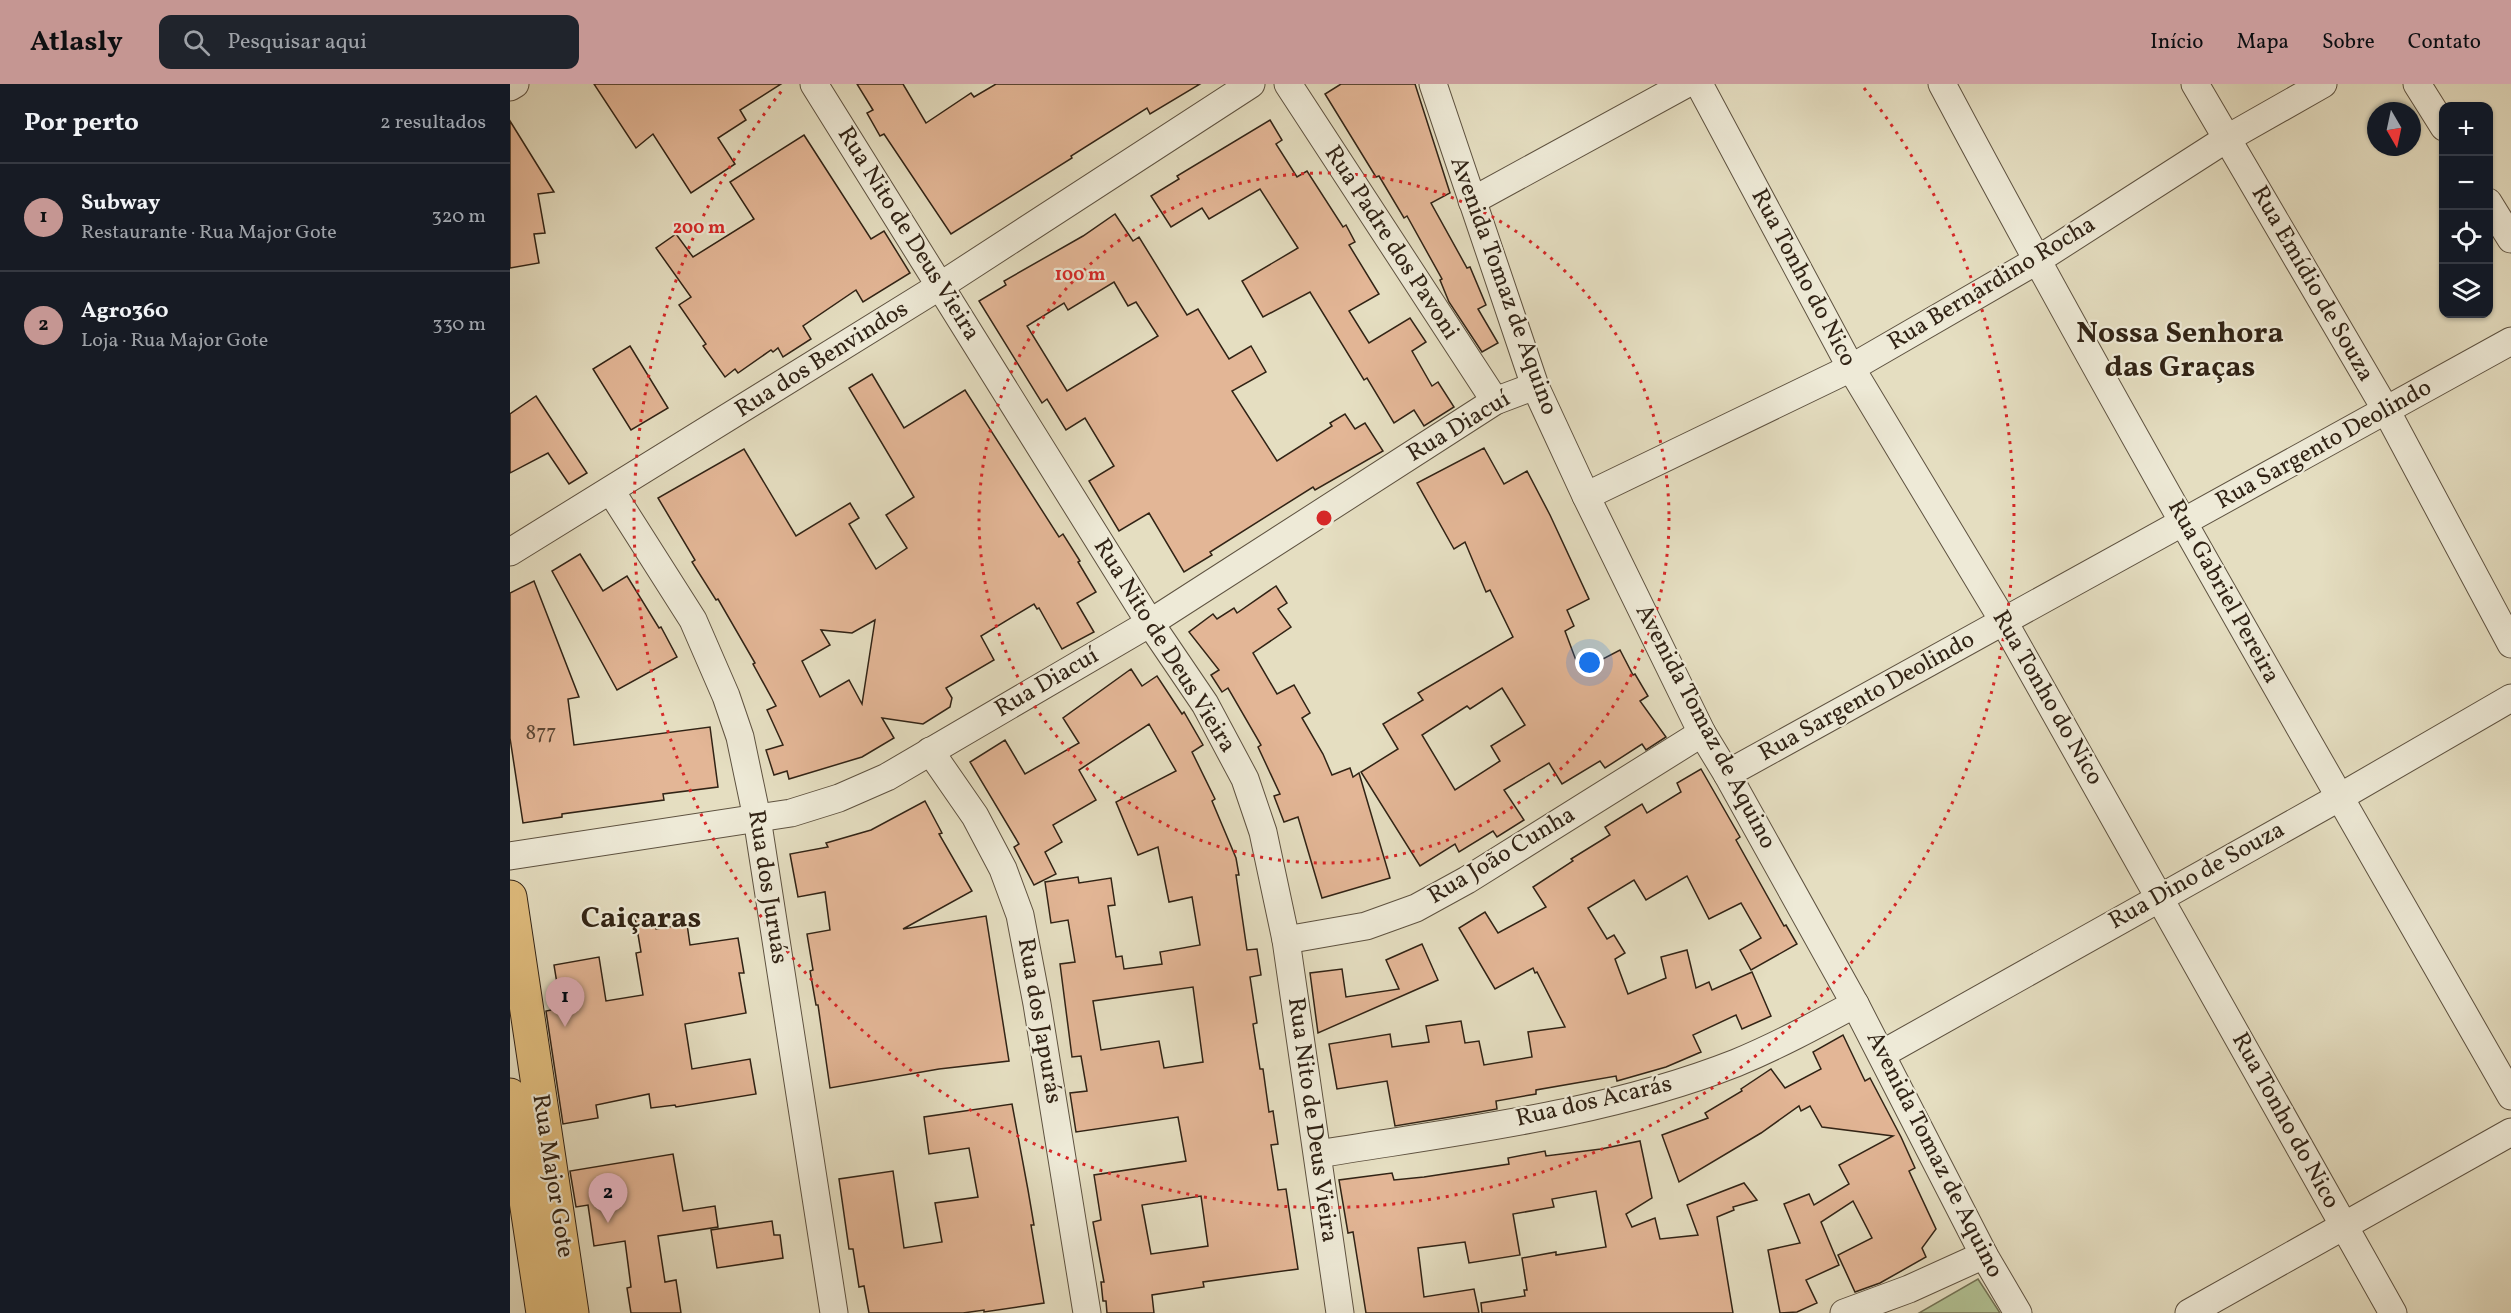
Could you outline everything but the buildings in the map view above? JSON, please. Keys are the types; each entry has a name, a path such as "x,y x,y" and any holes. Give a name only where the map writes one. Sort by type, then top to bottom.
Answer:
{"main road":[{"name":"Rua Major Gote","path":"510,897 573,1313"},
{"name":"Rua Major Gote","path":"510,1095 543,1313"}],"street":[{"path":"510,87 515,84"},
{"name":"Rua Nito de Deus Vieira","path":"814,84 1150,623 1205,704 1245,779 1263,832 1286,940 1340,1313"},
{"name":"Rua dos Benvindos","path":"510,552 940,286 1251,84"},
{"name":"Rua Padre dos Pavoni","path":"1288,84 1495,401"},
{"name":"Avenida Tomaz de Aquino","path":"1433,84 1534,386 1586,496 1702,733 1855,1004 1984,1255 2018,1313"},
{"path":"1472,201 1686,84"},
{"name":"Rua Tonho do Nico","path":"1698,84 1851,368 2004,622 2393,1313"},
{"name":"Rua Gabriel Pereira","path":"1942,84 2036,261 2256,654 2511,1096"},
{"name":"Rua Emídio de Souza","path":"2195,84 2386,410 2511,644"},
{"name":"Rua Bernardino Rocha","path":"1586,496 1851,368 2036,261 2226,139 2323,84"},
{"path":"2417,84 2439,119"},
{"path":"2493,210 2511,239"},
{"name":"Rua Sargento Deolindo","path":"1727,774 2511,341"},
{"name":"Rua Diacuí","path":"510,856 791,813 839,798 887,777 1150,623 1495,401 1534,386"},
{"name":"Rua dos Juruás","path":"611,491 693,620 726,696 740,736 757,818 834,1313"},
{"name":"Rua Dino de Souza","path":"1882,1054 2340,797 2511,698"},
{"name":"Rua João Cunha","path":"1286,940 1366,926 1416,908 1467,880 1702,733"},
{"name":"Rua dos Japurás","path":"930,751 975,816 1003,869 1020,915 1037,1004 1087,1313"},
{"name":"Rua dos Acarás","path":"1318,1154 1512,1122 1631,1097 1737,1062 1855,1004"},
{"path":"2189,1313 2511,1132"},
{"path":"1844,1313 1909,1289 1984,1255"}],"green space":[{"path":"1978,1279 2000,1313 1919,1313"}],"place":[{"name":"Subway","path":"565,1027"},
{"name":"Agro360","path":"608,1223"}],"district":[{"name":"Nossa Senhora das Graças","path":"2180,351"},
{"name":"Caiçaras","path":"641,919"}]}
